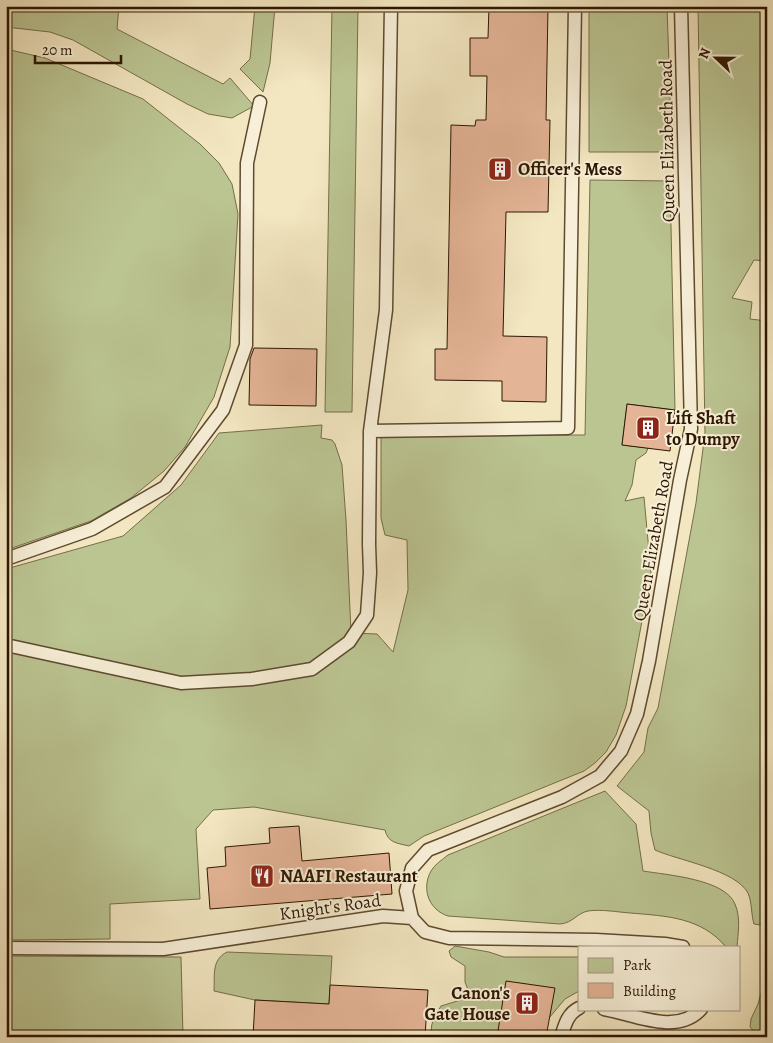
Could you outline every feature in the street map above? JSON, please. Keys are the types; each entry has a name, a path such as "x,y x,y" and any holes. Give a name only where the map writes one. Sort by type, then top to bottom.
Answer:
{"lane":[{"path":"6,645 78,659 181,683 252,679 312,670 348,642 367,616 370,573 370,431 386,310 391,6"},
{"path":"370,431 568,428 575,6"},
{"name":"Queen Elizabeth Road","path":"412,918 406,891 412,868 428,850 562,796 600,776 621,751 637,714 649,661 680,480 691,429 681,6"},
{"path":"6,559 92,529 165,487 223,410 246,345 247,162 260,102"},
{"name":"Knight's Road","path":"6,948 163,949 383,916 412,918"},
{"path":"412,918 425,932 449,938 596,940 677,946"},
{"path":"561,1037 569,1016 572,1011 578,1008"},
{"path":"608,1010 659,1023 683,1021 700,1010"}],"green space":[{"path":"6,6 119,6 117,29 223,84 230,78 254,106 232,118 208,114 73,40 50,32 6,27"},
{"path":"255,6 275,6 270,63 263,92 240,69 250,59"},
{"path":"332,6 358,6 352,412 325,412"},
{"path":"589,6 667,6 672,152 589,152"},
{"path":"698,6 767,6 767,261 754,260 732,298 752,302 750,319 767,321 767,926 754,924 748,893 731,878 655,850 649,811 617,786 644,752 648,728 658,708 696,503 705,433"},
{"path":"6,49 45,58 143,99 200,144 219,163 232,184 238,214 230,347 214,397 185,447 164,471 131,498 91,521 6,550"},
{"path":"590,180 670,181 675,410 627,404 622,445 648,448 646,453 636,460 632,485 625,501 644,497 651,573 626,706 616,735 606,752 584,771 424,836 409,846 388,838 385,830 254,807 213,810 196,829 200,899 110,904 110,939 15,940 6,938 6,569 123,536 181,485 219,433 322,425 321,438 332,440 342,465 351,633 377,634 393,652 408,590 407,540 385,535 381,518 381,435 585,435"},
{"path":"605,791 636,824 643,871 708,884 720,889 729,896 735,904 738,915 737,946 725,946 706,929 694,924 657,915 593,910 584,912 568,922 560,924 448,916 441,913 432,904 427,892 427,885 434,866 448,855"},
{"path":"455,946 489,952 504,957 578,957 578,992 565,999 549,1018 499,1027 497,1037 433,1037 432,1025 441,1006 464,999 469,992 465,982 465,966 451,957 449,951"},
{"path":"227,952 332,956 329,1004 255,1000 214,991 216,964 218,959"},
{"path":"6,956 181,957 183,1037 6,1037"},
{"path":"767,972 767,1037 759,1037 750,1027"}],"building":[{"name":"Officer's Mess","path":"489,6 548,6 546,120 550,120 548,212 506,212 503,336 547,337 546,402 502,401 502,381 435,380 435,349 447,349 451,125 475,126 476,120 486,120 487,76 470,76 470,38 488,38"},
{"path":"254,348 317,349 316,406 249,405 250,359"},
{"name":"Lift Shaft to Dumpy","path":"627,404 675,410 670,451 622,445"},
{"path":"299,826 302,861 389,853 392,894 210,909 207,868 226,866 225,847 270,843 269,828"},
{"name":"Canon's Gate House","path":"506,981 555,988 546,1037 497,1037"},
{"path":"330,985 428,990 425,1037 253,1037 255,1000 329,1004"}],"place":[{"name":"Officer's Mess","path":"500,169"},
{"name":"Lift Shaft to Dumpy","path":"648,428"},
{"name":"NAAFI Restaurant","path":"262,876"},
{"name":"Canon's Gate House","path":"527,1003"}]}
